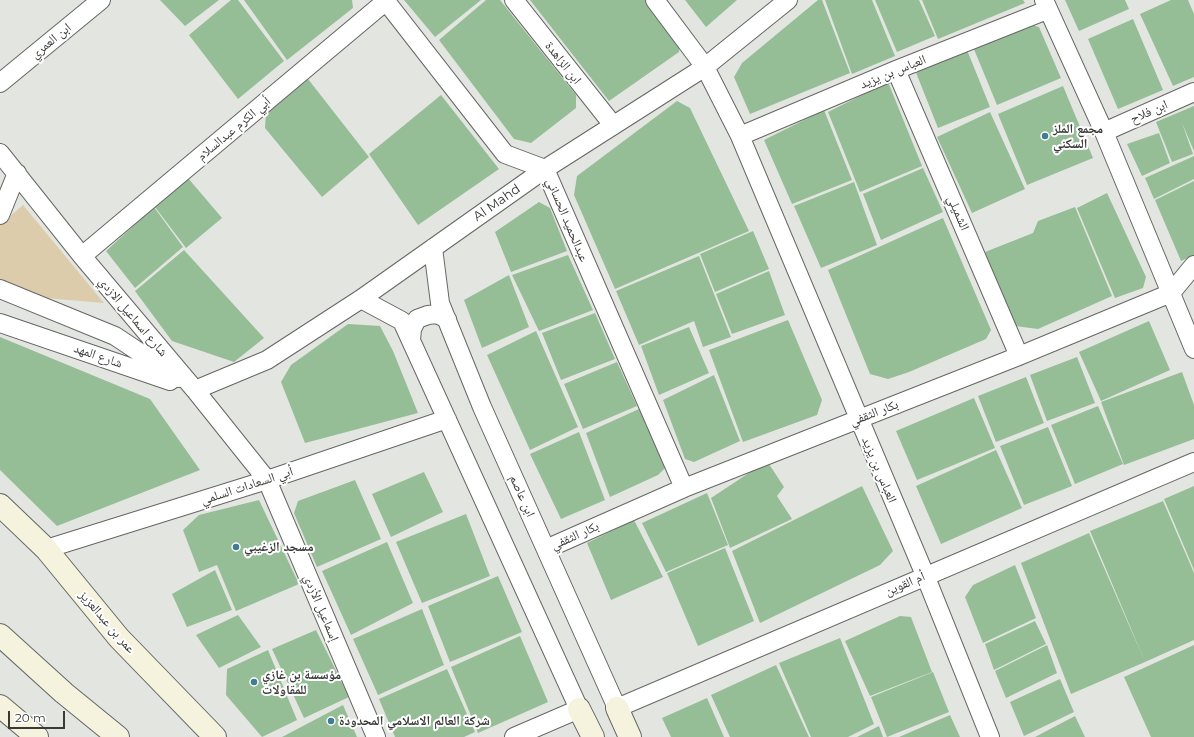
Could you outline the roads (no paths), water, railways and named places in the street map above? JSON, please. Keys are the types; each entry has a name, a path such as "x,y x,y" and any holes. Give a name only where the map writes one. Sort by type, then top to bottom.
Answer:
{"street":[{"name":"ابن العمري","path":"0,83 101,0"},
{"name":"ابن الزاهدة","path":"514,0 612,125"},
{"name":"العباس بن يزيد","path":"655,0 705,67 740,136 925,575 990,737"},
{"name":"Al Mahd","path":"195,390 266,360 361,300 545,169 705,67 788,0"},
{"name":"عبدالحميد الحساني","path":"386,1 505,154 545,169 684,488"},
{"name":"أبي الكرم عبدالسلام","path":"82,256 386,1"},
{"name":"العباس بن يزيد","path":"740,136 1046,5"},
{"path":"1046,5 1104,132 1194,349"},
{"name":"الشميلي","path":"896,70 1019,356"},
{"name":"ابن فلاح","path":"1104,132 1194,92"},
{"name":"شارع اسماعيل الازدي","path":"0,153 82,256 195,390 267,480"},
{"path":"0,215 17,173"},
{"name":"ابن عاصم","path":"433,248 440,303 482,406 630,737"},
{"name":"بكار الثقفي","path":"546,549 684,488 1019,356 1171,293 1194,265"},
{"path":"0,289 115,336 195,390"},
{"path":"361,300 402,321 593,737"},
{"path":"411,340 412,329 418,319 428,315 437,314 447,319"},
{"name":"شارع المهد","path":"0,322 195,390"},
{"name":"أبي السعادات السلمي","path":"46,549 267,480 447,418"},
{"name":"أم القوين","path":"617,708 925,575 1194,462"},
{"name":"إسماعيل الأزدي","path":"267,480 376,737"},
{"name":"عمر بن عبدالعزيز","path":"0,505 46,549 119,638 216,737"},
{"path":"0,635 64,693 118,737"},
{"path":"0,706 37,737"},
{"path":"514,737 579,709"}],"place":[{"name":"مجمع الملز السكني","path":"1045,136"},
{"name":"مسجد الزغيبي","path":"236,547"},
{"name":"مؤسسة بن غازي للمقاولات","path":"254,682"},
{"name":"شركة العالم الاسلامي المحدودة","path":"331,721"}]}
